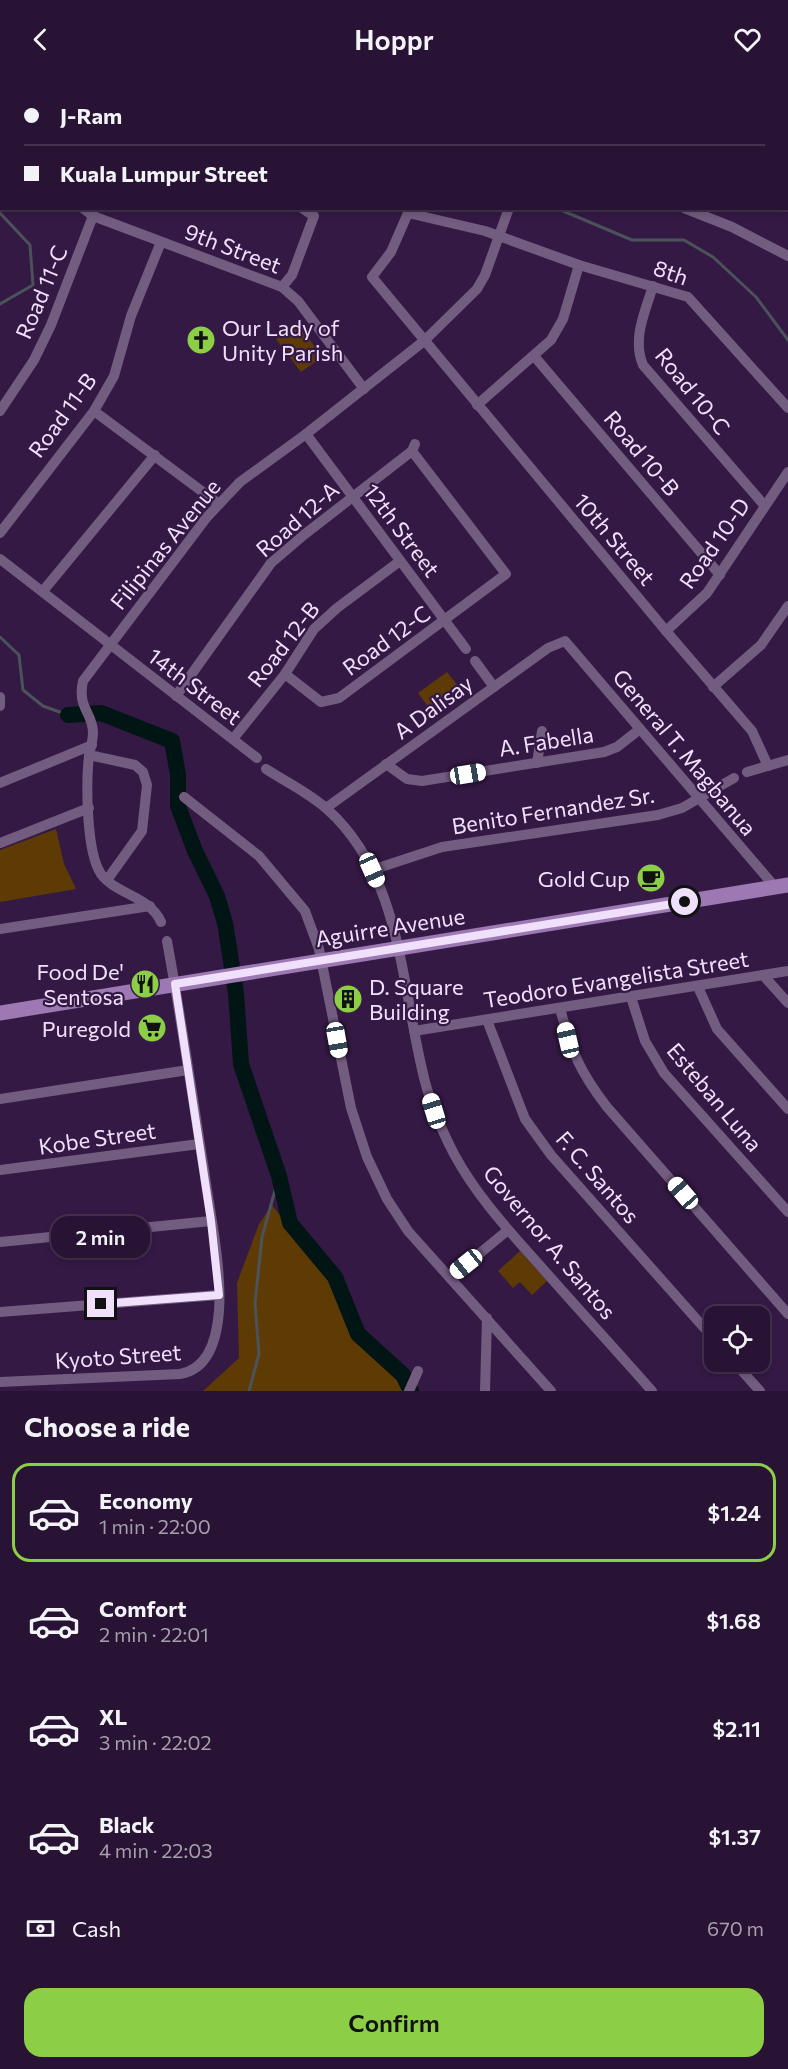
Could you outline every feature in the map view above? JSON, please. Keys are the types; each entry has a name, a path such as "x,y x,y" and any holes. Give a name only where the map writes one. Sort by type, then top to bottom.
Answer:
{"street":[{"name":"9th Street","path":"86,210 93,216 225,263 282,287 298,302 364,389"},
{"path":"282,287 292,276 314,216 305,210"},
{"name":"Filipinas Avenue","path":"91,750 93,727 80,695 83,681 110,644 219,504 240,482 306,434 424,341 477,289 500,237 507,210"},
{"path":"688,210 732,227 788,256"},
{"name":"8th","path":"424,341 372,277 391,252 408,213 500,237 579,265 688,297 788,408"},
{"name":"Road 11-C","path":"0,411 34,360 67,288 93,216"},
{"name":"Road 11-B","path":"0,533 94,411 114,376 131,316 161,242"},
{"path":"477,405 551,340 563,319 579,265"},
{"name":"Road 10-C","path":"653,286 639,334 638,353 644,365 764,505"},
{"name":"10th Street","path":"424,341 752,731 768,766"},
{"name":"Road 10-B","path":"534,356 720,575"},
{"path":"94,411 219,504"},
{"name":"12th Street","path":"306,434 466,649"},
{"name":"Road 12-A","path":"176,696 271,564 413,448 506,574"},
{"path":"43,591 155,455"},
{"name":"Road 10-D","path":"666,631 695,606 720,575 764,505 788,472"},
{"name":"14th Street","path":"0,559 257,758"},
{"name":"Road 12-B","path":"233,739 285,674 314,629 337,608 400,561"},
{"name":"Road 12-C","path":"285,674 321,702 339,698 506,574"},
{"path":"713,687 761,645 788,606"},
{"name":"A Dalisay","path":"326,808 548,648 565,641"},
{"name":"General T. Magbanua","path":"565,641 698,797 782,886"},
{"path":"475,661 494,687"},
{"path":"0,697 0,706"},
{"name":"A. Fabella","path":"386,764 406,779 422,781 604,752 617,747 639,729"},
{"path":"537,763 542,731"},
{"path":"0,783 91,750 135,765 142,772 147,784 142,831 107,880"},
{"path":"91,750 89,808 95,858 100,873 107,880 150,906 161,922"},
{"path":"747,772 788,760"},
{"name":"Governor A. Santos","path":"266,769 326,808 342,824 372,870 385,901 399,948 422,1070 444,1135 477,1192 508,1230 652,1391"},
{"name":"Benito Fernandez Sr.","path":"372,870 442,847 658,815 682,808 734,778"},
{"path":"184,796 259,856 275,872 305,911 322,961 351,1108 370,1164 401,1221 551,1391"},
{"path":"0,843 89,808"},
{"name":"Aguirre Avenue","path":"0,1013 782,886"},
{"path":"0,929 150,906"},
{"name":"Kyoto Street","path":"0,1382 190,1372 205,1361 210,1350 219,1312 219,1295 200,1144 167,941"},
{"name":"Teodoro Evangelista Street","path":"414,1031 698,987 788,970"},
{"path":"763,975 788,1003"},
{"path":"698,987 707,1013 717,1029 788,1109"},
{"name":"Esteban Luna","path":"631,997 645,1041 664,1073 788,1212"},
{"path":"560,1008 568,1040 583,1075 608,1107 788,1314"},
{"name":"F. C. Santos","path":"487,1020 525,1119 551,1155 704,1328"},
{"path":"0,1099 188,1070"},
{"name":"Kobe Street","path":"0,1170 200,1144"},
{"path":"0,1242 211,1221"},
{"path":"451,1277 508,1230"},
{"path":"0,1312 219,1295"},
{"path":"485,1391 487,1318"},
{"path":"743,1372 760,1391"},
{"path":"409,1391 416,1375"}],"shaded area":[{"path":"298,323 322,357 301,372 276,339"},
{"path":"447,672 464,694 435,716 418,693"},
{"path":"56,829 64,864 76,889 0,902 0,850"},
{"path":"272,1205 330,1281 353,1337 403,1375 411,1391 203,1391 239,1358 237,1283 259,1224"},
{"path":"520,1251 547,1281 532,1295 520,1282 513,1288 498,1271"}],"waterway":[{"path":"561,210 632,240 684,240 713,257 756,297 788,340"},
{"path":"0,213 30,245 33,285 0,304"},
{"path":"0,637 19,655 23,690 43,706 68,715"},
{"path":"68,715 101,713 172,741 178,775 178,806 195,851 217,896 225,923 236,993 241,1064 279,1176 290,1223 335,1277 358,1334 403,1375 411,1391"},
{"path":"249,1391 259,1354 255,1303 262,1237 279,1176"}],"place":[{"name":"Our Lady of Unity Parish","path":"201,340"},
{"name":"Gold Cup","path":"651,878"},
{"name":"Food De' Sentosa","path":"145,984"},
{"name":"D. Square Building","path":"348,999"},
{"name":"Puregold","path":"152,1028"}],"route":[{"path":"101,1304 219,1295 211,1221 175,984 685,902"}]}
